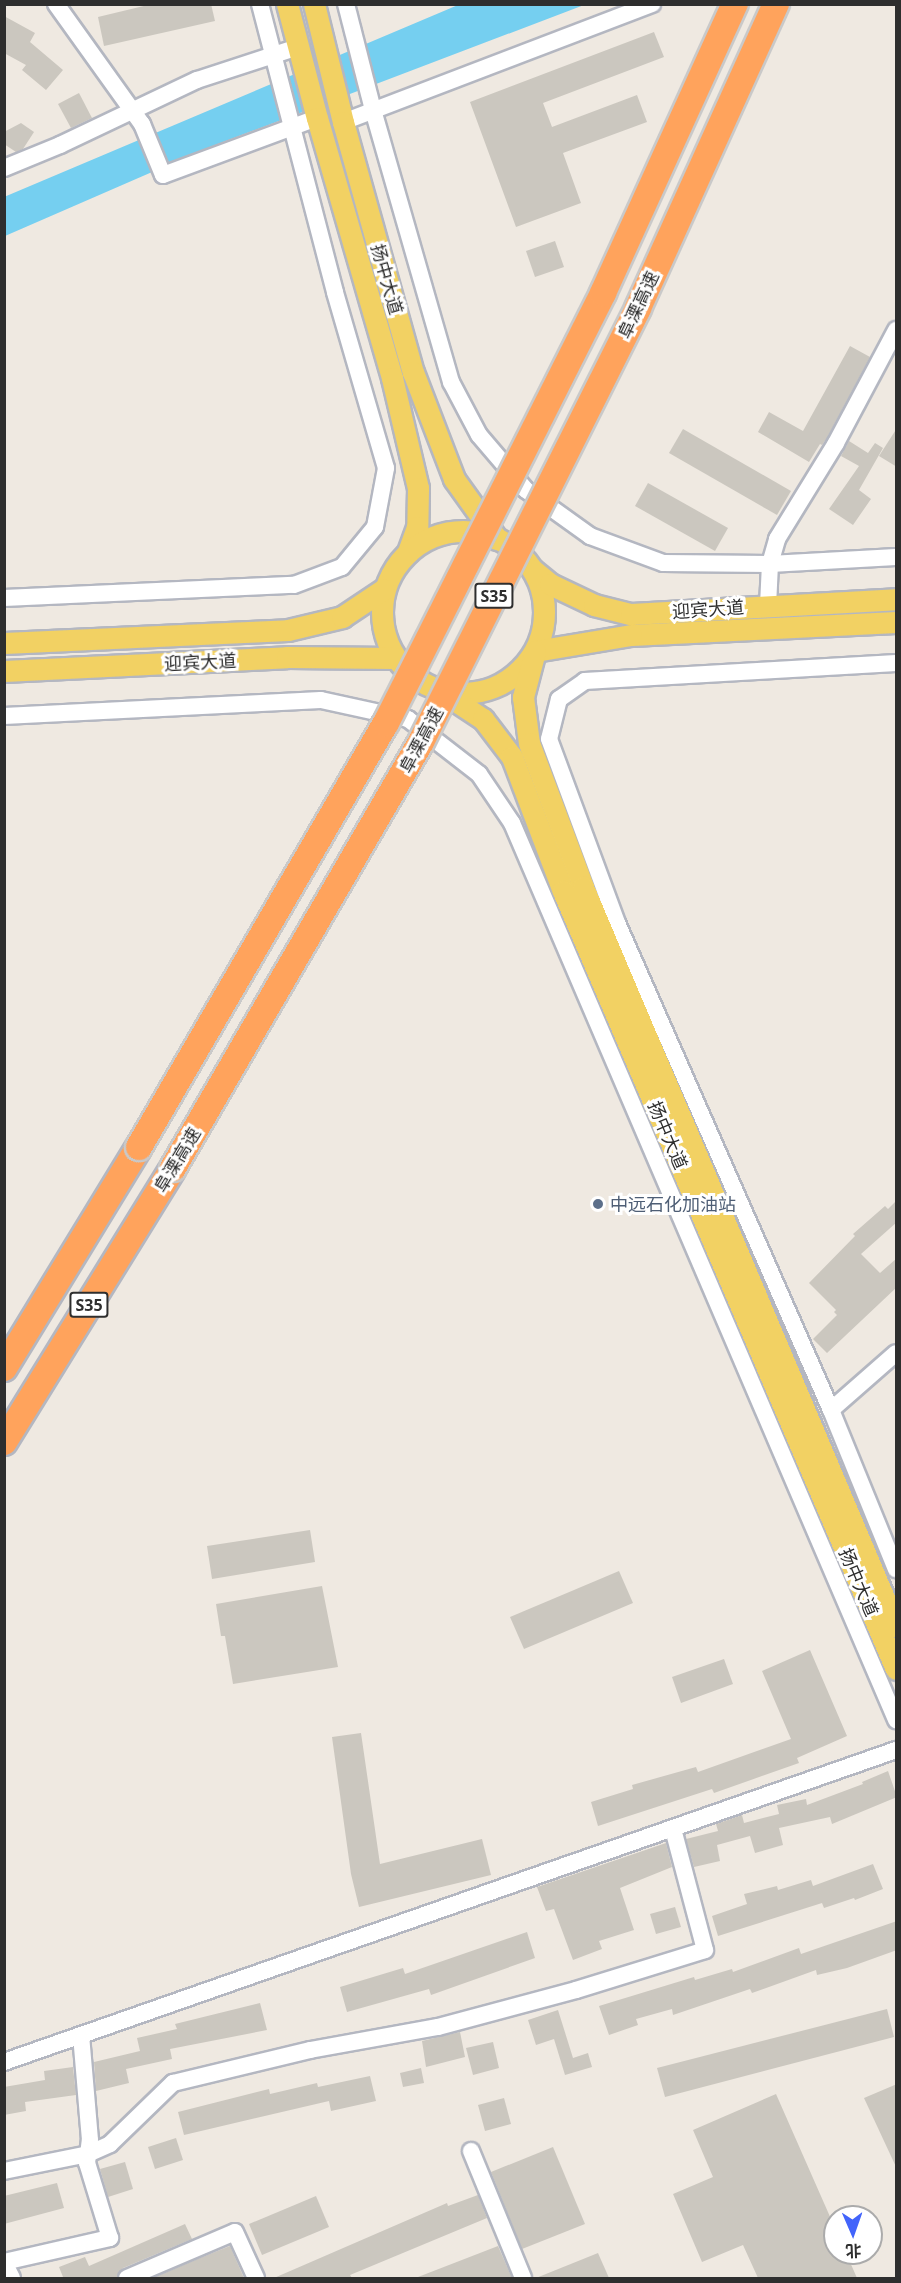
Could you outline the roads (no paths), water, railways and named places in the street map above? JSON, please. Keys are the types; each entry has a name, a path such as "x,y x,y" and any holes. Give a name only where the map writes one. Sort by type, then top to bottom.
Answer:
{"highway":[{"name":"阜溧高速","path":"4,1368 139,1147 391,712 603,294 735,4"},
{"name":"阜溧高速","path":"4,1442 173,1168 421,742 638,308 776,4"}],"main road":[{"name":"扬中大道","path":"287,4 316,114 392,378 418,488 417,527 408,552"},
{"name":"扬中大道","path":"314,4 343,122 413,372 454,479 497,539"},
{"path":"450,532 474,532 497,539 516,551 531,568 540,587 544,609 542,630 535,651 518,673 494,687 467,694 440,690 414,678 395,658 383,633 381,611 384,589 393,569 408,552 427,539 450,532"},
{"name":"迎宾大道","path":"531,568 550,584 594,605 631,614 897,599"},
{"name":"迎宾大道","path":"4,643 288,630 342,617 384,589"},
{"name":"迎宾大道","path":"535,651 632,635 897,622"},
{"name":"扬中大道","path":"535,651 523,697 529,744 583,887 897,1626"},
{"name":"迎宾大道","path":"4,671 287,657 395,658"},
{"name":"扬中大道","path":"440,690 483,719 512,757 563,891 897,1669"}],"street":[{"path":"56,4 137,118 163,175 292,127 316,114"},
{"path":"4,598 294,585 342,567 375,527 386,468 260,4"},
{"path":"346,4 373,110 451,382 479,435 526,490 590,536 663,563 770,564 897,557"},
{"path":"343,122 652,4"},
{"path":"4,168 137,118 197,80 273,55 300,53"},
{"path":"768,606 770,564 777,539 836,443 897,330"},
{"path":"897,663 585,681 559,699 549,739 616,923 831,1410 897,1569"},
{"path":"4,716 321,700 408,718 478,774 512,823 897,1720"},
{"path":"831,1410 897,1353"},
{"path":"4,2062 897,1750"},
{"path":"4,2171 88,2154 110,2144 173,2083 310,2050 438,2027 576,1990 705,1950 673,1829"},
{"path":"12,2278 4,2262 110,2238 87,2163 90,2140 81,2036"},
{"path":"471,2151 523,2278"},
{"path":"127,2278 235,2232 256,2278"}],"water":[{"path":"458,5 584,5 205,149 5,236 4,197"}],"place":[{"name":"中远石化加油站","path":"598,1204"}]}
